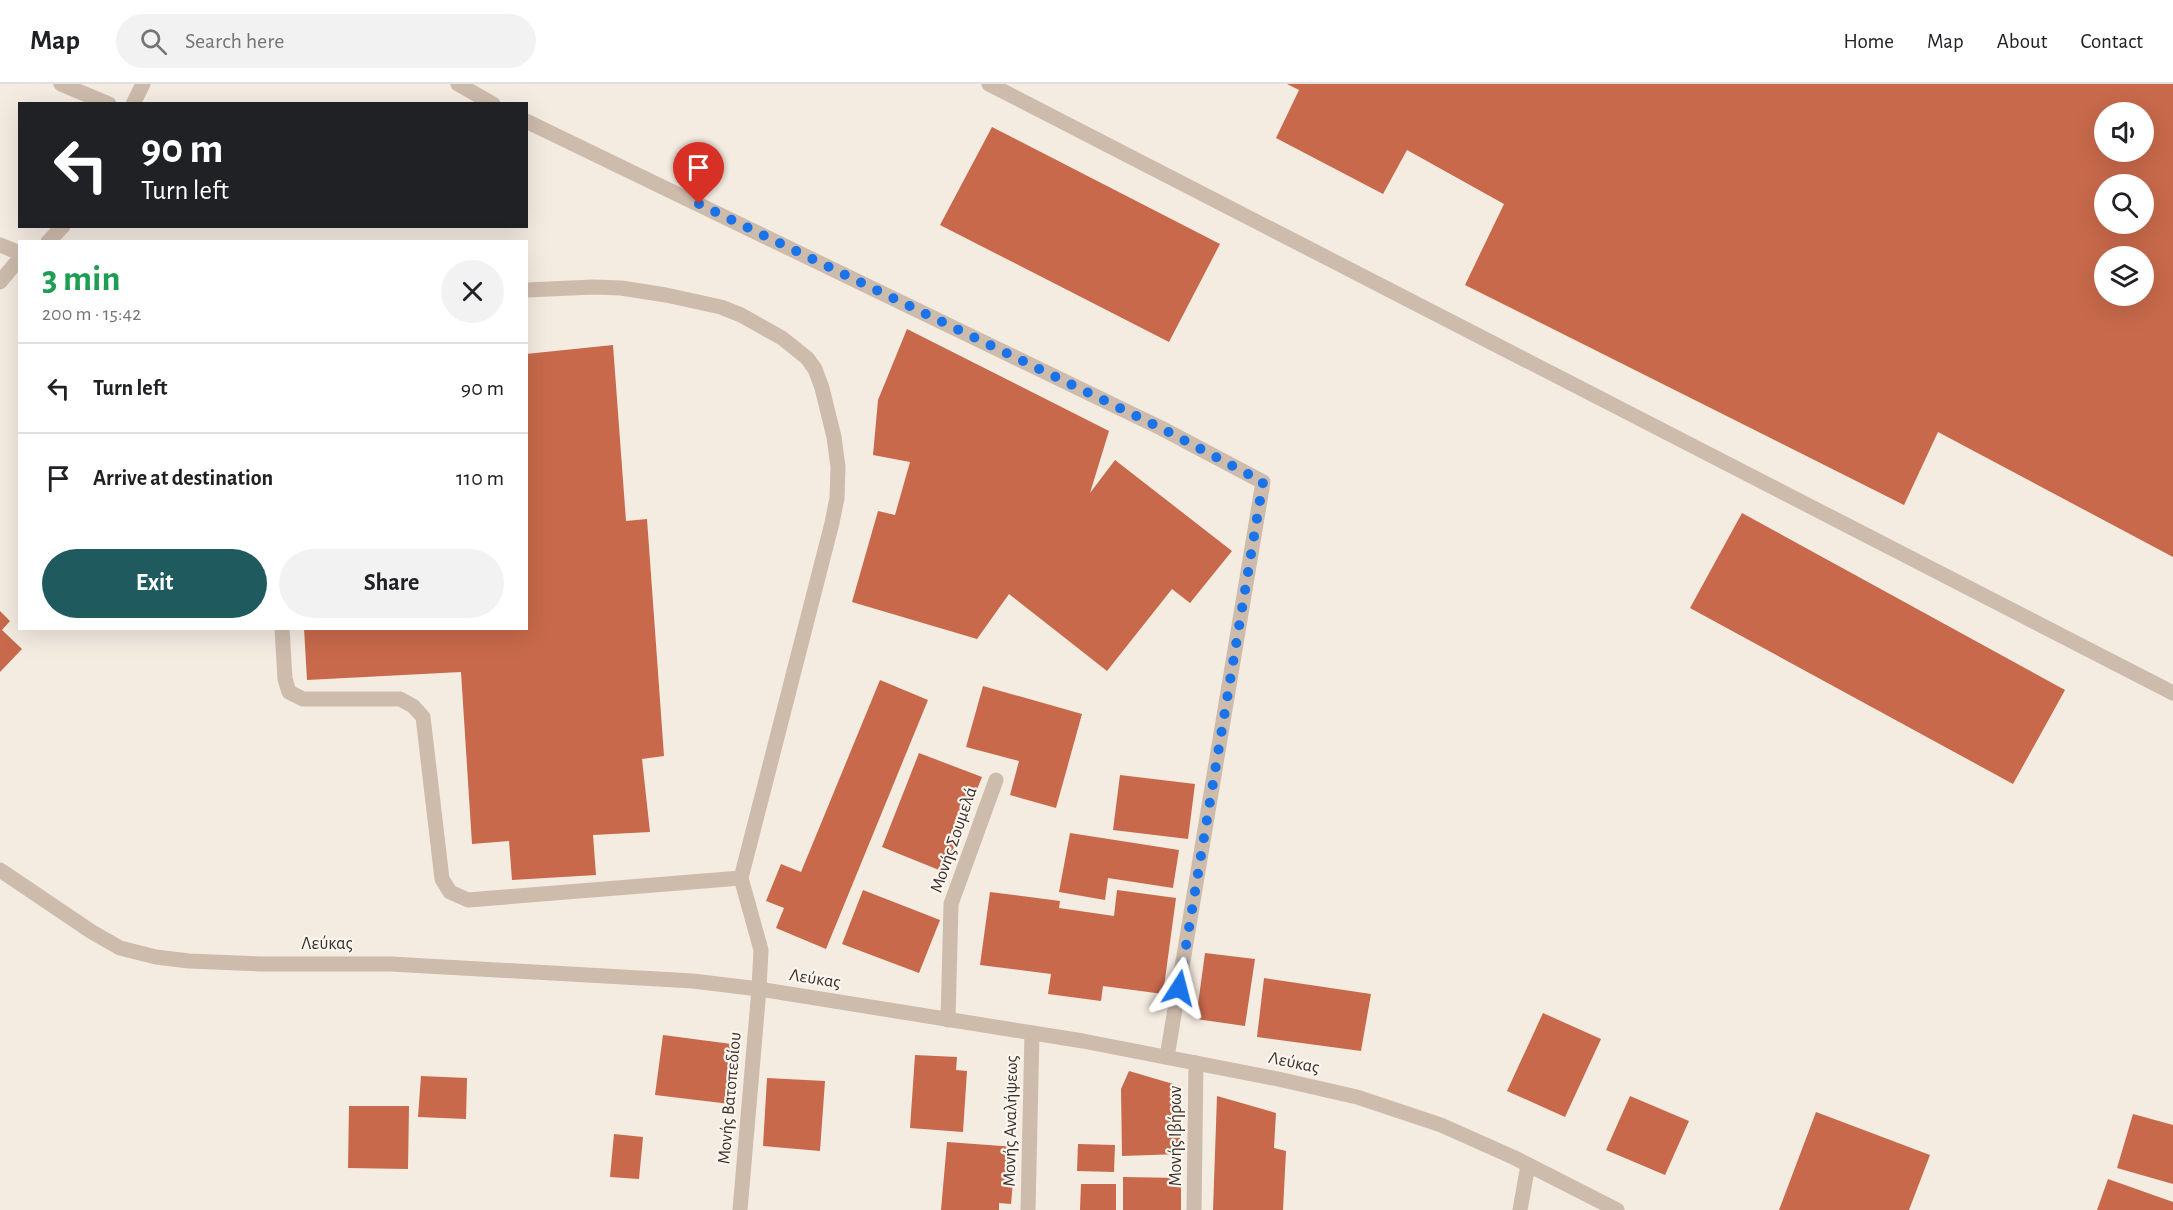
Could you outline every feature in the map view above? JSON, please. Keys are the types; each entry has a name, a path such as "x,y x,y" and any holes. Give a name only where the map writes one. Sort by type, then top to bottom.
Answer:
{"street":[{"path":"61,84 105,102"},
{"path":"134,102 143,84"},
{"path":"458,84 490,102"},
{"path":"989,84 2173,693"},
{"path":"528,122 1150,423 1263,482 1167,1057"},
{"path":"50,240 61,228"},
{"path":"0,245 18,252"},
{"path":"0,282 18,260"},
{"path":"282,630 285,679 289,692 303,699 400,699 413,706 423,717 442,879 450,892 468,900 741,878 830,535 837,498 838,467 834,438 822,388 815,369 807,358 782,338 741,315 721,307 621,288 528,290"},
{"name":"Μονής Σουμελά","path":"948,1020 951,904 996,780"},
{"name":"Λεύκας","path":"0,870 92,932 120,948 156,957 189,962 352,963 693,981 759,989 1032,1033 1196,1063 1357,1097 1441,1125 1528,1165 1617,1210"},
{"name":"Μονής Βατοπεδίου","path":"740,1210 761,950 741,878"},
{"name":"Μονής Αναλήψεως","path":"1028,1210 1032,1033"},
{"name":"Μονής Ιβήρων","path":"1194,1210 1196,1063"},
{"path":"1520,1210 1528,1165"}],"building":[{"path":"1287,84 2173,84 2173,557 1938,432 1904,505 1465,285 1504,204 1407,150 1383,194 1276,138 1299,90"},
{"path":"992,127 1220,244 1169,342 940,225"},
{"path":"907,329 1109,431 1090,493 1115,460 1232,551 1190,603 1172,589 1107,671 1009,594 977,639 852,602 878,511 895,515 910,462 873,455 878,400"},
{"path":"613,345 626,521 647,519 664,756 642,759 650,832 593,835 596,875 512,880 509,841 472,844 461,672 307,680 304,630 528,630 528,354"},
{"path":"1742,513 2065,690 2013,784 1690,608"},
{"path":"0,611 10,621 2,630 22,649 0,672"},
{"path":"880,680 928,700 826,949 776,928 784,908 766,901 781,864 801,872"},
{"path":"983,686 1082,714 1056,808 1010,795 1019,761 966,747"},
{"path":"919,753 982,777 944,872 882,847"},
{"path":"1120,775 1195,784 1188,839 1113,830"},
{"path":"1070,833 1179,850 1173,888 1108,878 1105,900 1059,892"},
{"path":"863,890 940,920 919,973 842,944"},
{"path":"1117,890 1176,898 1163,994 1103,986 1101,1001 1048,994 1051,974 980,965 990,892 1060,901 1059,908 1114,916"},
{"path":"1205,953 1255,959 1245,1026 1196,1019"},
{"path":"1264,978 1371,994 1361,1051 1257,1037"},
{"path":"1543,1013 1601,1039 1565,1117 1507,1091"},
{"path":"663,1035 739,1045 730,1104 655,1095"},
{"path":"915,1055 957,1057 956,1070 967,1071 963,1132 910,1128"},
{"path":"1129,1071 1180,1086 1180,1154 1122,1156 1121,1089"},
{"path":"421,1076 467,1078 466,1119 418,1117"},
{"path":"767,1078 825,1081 820,1151 763,1146"},
{"path":"1217,1096 1276,1113 1274,1148 1286,1151 1283,1210 1213,1210"},
{"path":"1630,1096 1689,1121 1665,1175 1606,1150"},
{"path":"349,1106 409,1106 408,1169 348,1168"},
{"path":"1816,1112 1930,1155 1909,1210 1779,1210"},
{"path":"2133,1114 2173,1125 2173,1184 2117,1168"},
{"path":"614,1134 643,1137 639,1179 610,1177"},
{"path":"947,1142 1016,1147 1011,1204 999,1203 999,1210 941,1210"},
{"path":"1078,1144 1115,1145 1114,1172 1077,1171"},
{"path":"1123,1177 1181,1178 1181,1210 1123,1210"},
{"path":"2108,1179 2173,1202 2173,1210 2097,1210"},
{"path":"1081,1184 1116,1184 1116,1210 1080,1210"}],"route":[{"path":"699,204 1161,428 1263,482 1179,988"}]}
